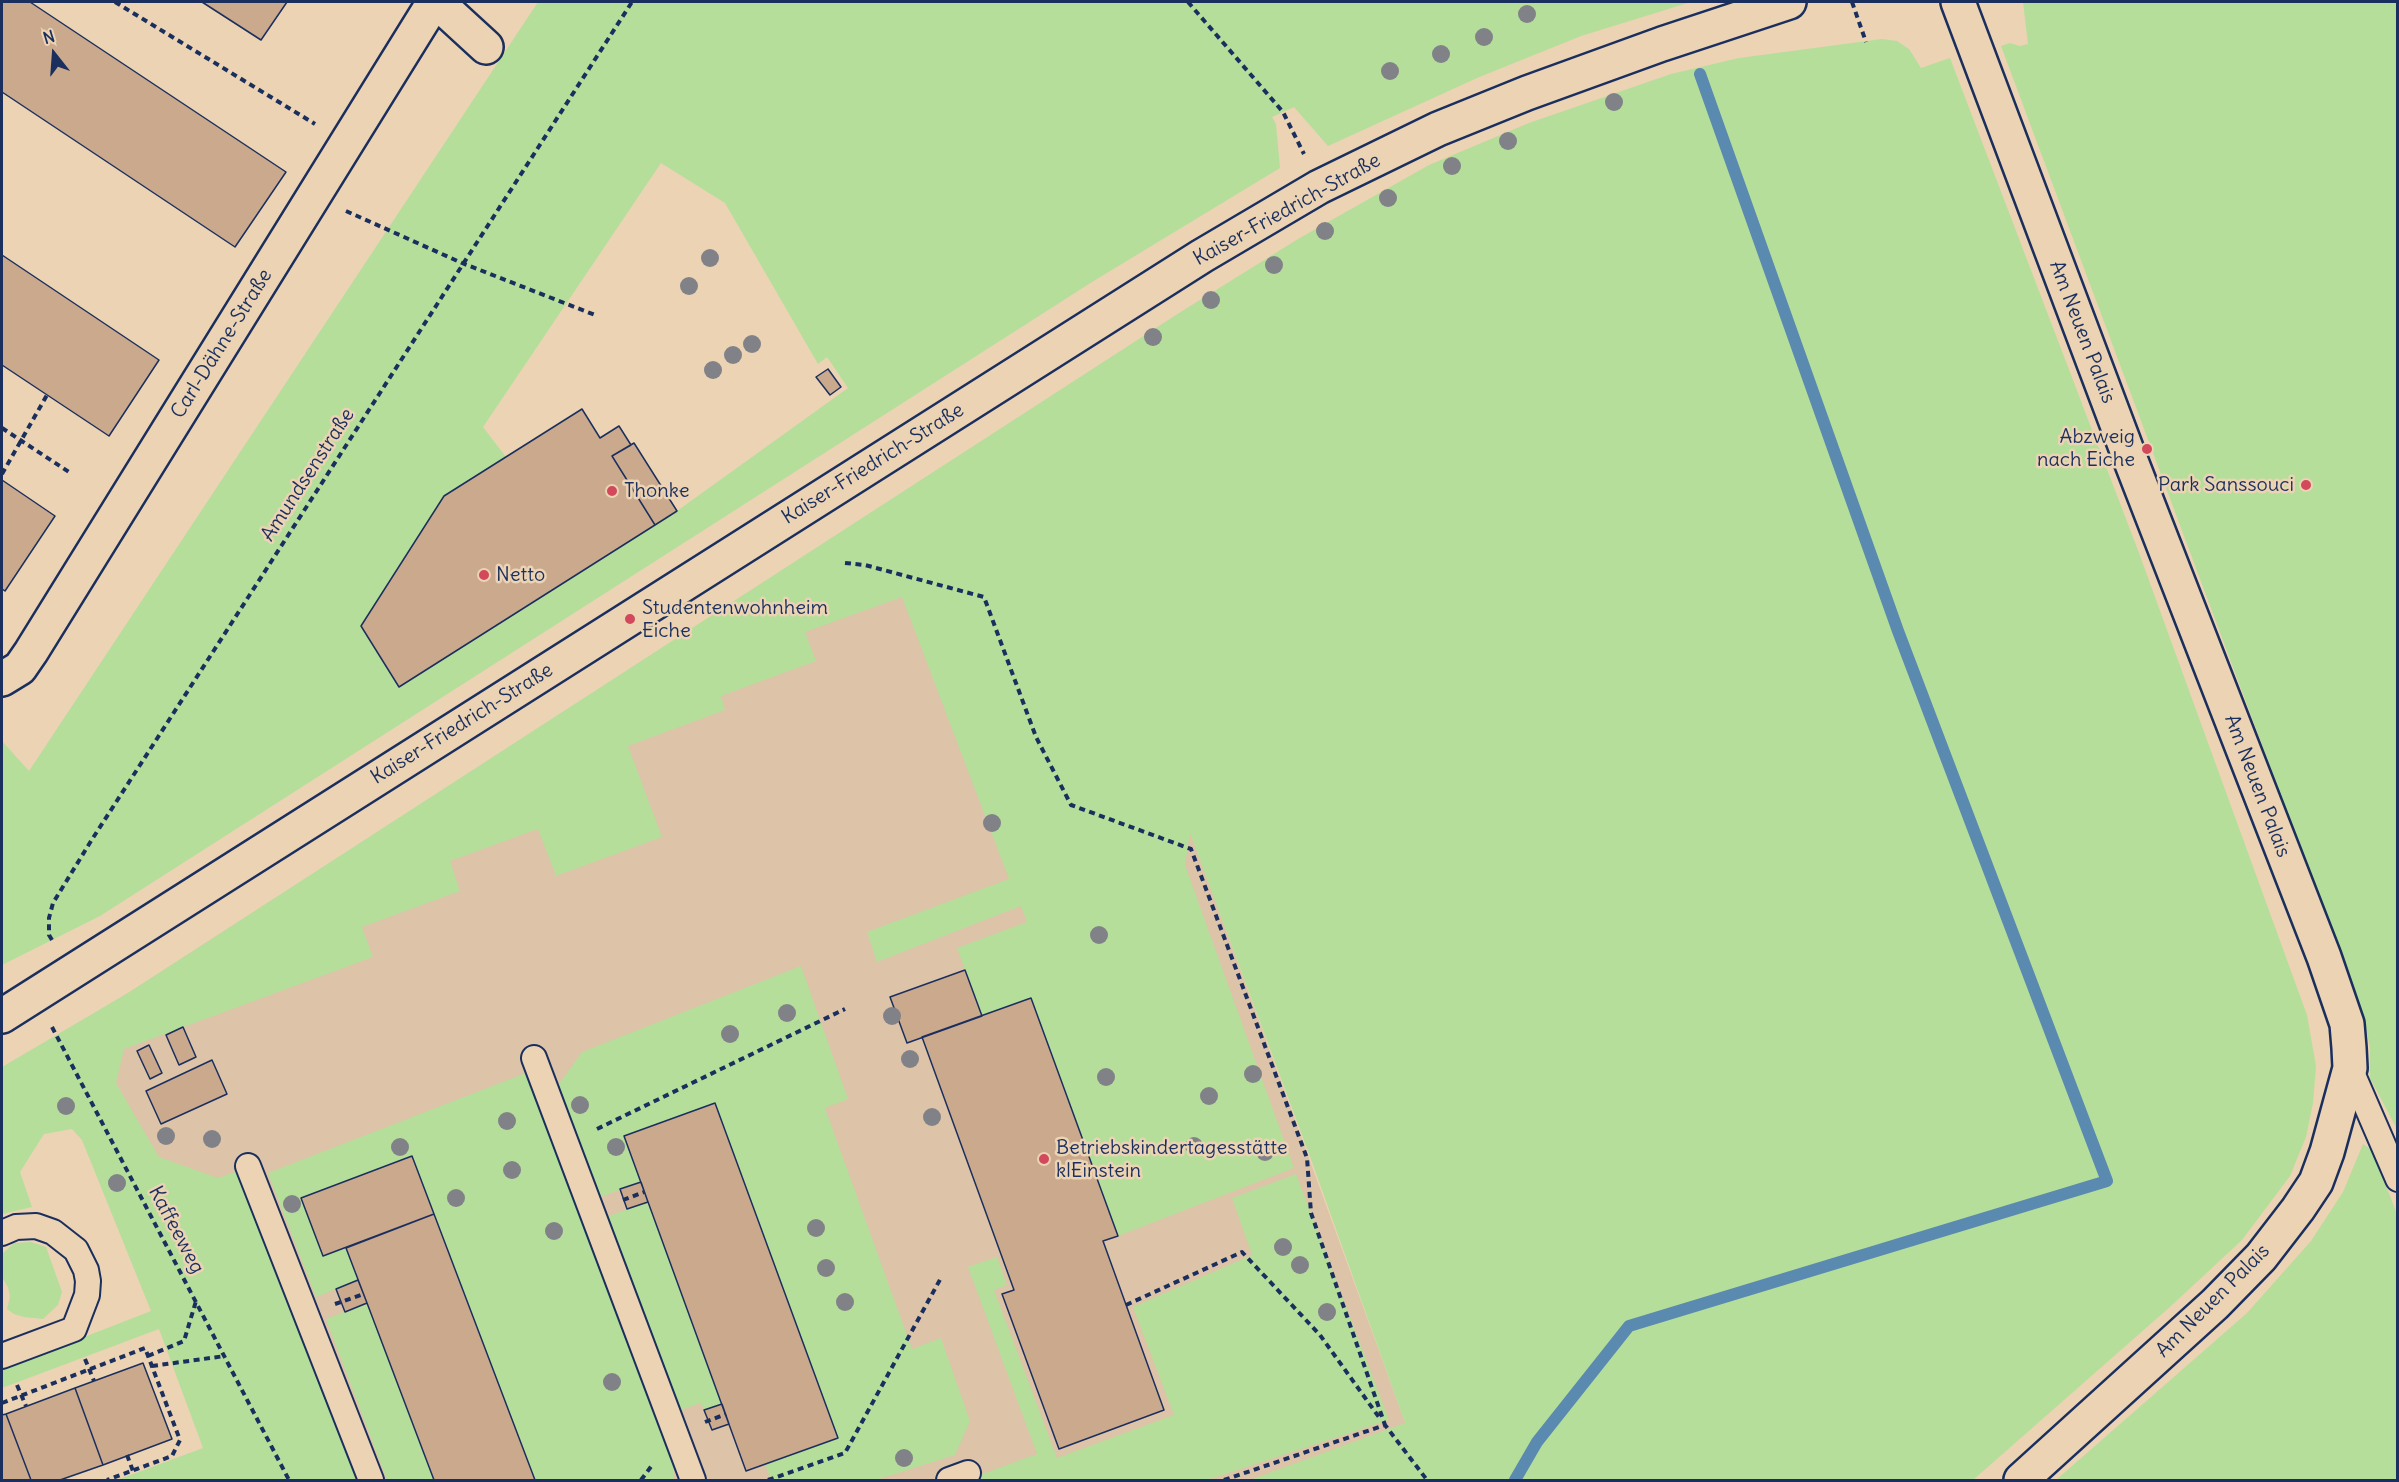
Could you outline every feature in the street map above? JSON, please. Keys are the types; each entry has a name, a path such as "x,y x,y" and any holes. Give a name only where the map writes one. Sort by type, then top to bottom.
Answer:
{"street":[{"name":"Carl-Dähne-Straße","path":"2,679 20,668 32,652 435,2"},
{"path":"435,2 486,47"},
{"name":"Kaiser-Friedrich-Straße","path":"2,1016 1202,256 1319,188 1438,129 1527,93 1662,44 1789,2"},
{"name":"Am Neuen Palais","path":"1958,2 2125,445 2324,957 2347,1023 2350,1068 2327,1152 2316,1182 2261,1257 2215,1304 2021,1480"}],"lane":[{"path":"534,1058 693,1480"},
{"path":"2350,1068 2397,1179"},
{"path":"248,1166 371,1480"},
{"path":"2,1233 16,1227 36,1226 53,1232 76,1250 86,1270 87,1295 74,1329 2,1356"}],"path":[{"path":"115,2 346,143"},
{"name":"Amundsenstraße","path":"71,971 49,935 49,918 53,903 462,263 632,2"},
{"path":"1188,2 1283,112 1306,158"},
{"path":"1852,2 1866,42"},
{"path":"314,196 462,263 595,315"},
{"path":"2,474 47,395"},
{"path":"2,428 69,472"},
{"path":"845,563 865,565 984,597 1036,738 1071,804 1191,849 1307,1158 1311,1212 1385,1425"},
{"name":"Kaffeeweg","path":"34,995 290,1480"},
{"path":"566,1144 845,1009"},
{"path":"624,1200 644,1192"},
{"path":"1126,1305 1242,1252 1320,1335 1427,1480"},
{"path":"768,1480 845,1453 942,1275"},
{"path":"341,1302 364,1294"},
{"path":"148,1356 184,1341 196,1300"},
{"path":"2,1403 145,1348 180,1440 172,1456 107,1480"},
{"path":"152,1366 225,1356"},
{"path":"89,1370 94,1381"},
{"path":"22,1395 26,1406"},
{"path":"709,1421 726,1414"},
{"path":"1224,1480 1385,1425"},
{"path":"127,1455 133,1471"}],"shaded area":[{"path":"880,508 1190,831 1426,1480 303,1480 66,1030 128,993"}],"green space":[{"path":"538,2 1691,2 1581,36 1477,78 1328,146 1294,107 1272,117 1276,124 1280,168 1092,282 100,916 2,965 2,741 29,771","holes":["661,163 725,203 818,364 827,357 848,388 677,511 399,686 361,626 444,496 506,457 483,427"]},
{"name":"Park Sanssouci","path":"2023,2 2397,2 2397,1129 2370,1078 2370,1048 2364,1018 2001,46 2010,43 2020,46 2028,44"},
{"path":"1882,39 1897,41 1909,49 1921,68 1950,58 2139,553 2307,1015 2316,1066 2313,1103 2306,1137 2290,1176 2242,1240 2171,1306 1973,1480 1250,1480 1405,1423 1312,1162 1190,833 1185,865 1294,1168 1118,1236 1031,998 982,1016 957,948 1027,922 1021,906 877,962 867,932 1009,879 902,597 805,632 816,661 721,696 725,710 628,746 662,837 556,876 538,829 450,861 460,891 362,927 373,957 124,1049 116,1083 159,1157 218,1178 240,1170 361,1480 117,1480 203,1448 159,1329 2,1388 2,1369 151,1311 82,1140 72,1129 44,1134 20,1172 32,1207 2,1214 2,1067 128,993 1179,313 1298,239 1429,165 1529,123 1671,74 1739,58"},
{"path":"801,966 848,1099 825,1108 912,1349 941,1338 970,1421 955,1455 876,1480 771,1480 765,1464 838,1437 715,1103 624,1136 641,1182 598,1198 556,1088 582,1052"},
{"path":"526,1073 675,1468 673,1480 535,1480 412,1156 301,1198 323,1256 346,1248 358,1280 316,1297 268,1173"},
{"path":"2363,1144 2372,1150 2397,1214 2397,1480 2056,1480 2247,1313 2311,1241 2343,1192"},
{"path":"1296,1174 1389,1420 1207,1480 966,1480 1037,1454 968,1267 997,1257 1007,1285 994,1290 1057,1458 1174,1415 1133,1307 1252,1255 1232,1198"},
{"path":"648,1202 722,1404 704,1410 701,1403 678,1411 606,1217"},
{"path":"31,1242 46,1247 62,1292 58,1305 43,1319 24,1317 7,1309 10,1297 8,1287 2,1277 2,1254 14,1243"},
{"path":"367,1303 434,1480 387,1480 326,1319"}],"building":[{"path":"2,2 30,2 286,172 235,247 2,92"},
{"path":"202,2 287,2 261,40"},
{"path":"2,255 159,360 109,436 2,365"},
{"path":"828,369 841,387 830,395 816,377"},
{"name":"Netto","path":"582,409 600,438 619,426 631,445 612,456 655,525 399,687 361,626 444,496"},
{"path":"634,443 677,511 655,525 612,456"},
{"path":"2,480 55,516 5,591 2,589"},
{"path":"965,970 982,1016 907,1043 890,997"},
{"path":"1031,998 1118,1236 1103,1241 1164,1410 1059,1449 1002,1294 1014,1290 922,1037"},
{"path":"183,1027 196,1057 179,1065 166,1035"},
{"path":"149,1045 162,1073 150,1079 137,1051"},
{"path":"212,1060 227,1094 161,1124 146,1091"},
{"path":"715,1103 838,1438 746,1471 624,1136"},
{"path":"412,1156 434,1214 323,1256 301,1198"},
{"path":"641,1182 648,1202 627,1209 620,1189"},
{"path":"434,1214 535,1480 434,1480 346,1248"},
{"path":"358,1280 367,1303 345,1312 336,1289"},
{"path":"143,1363 172,1439 103,1465 75,1388"},
{"path":"75,1388 103,1465 60,1480 31,1480 6,1414"},
{"path":"722,1404 729,1424 712,1430 704,1410"},
{"path":"6,1414 31,1480 2,1480 2,1415"}],"waterway":[{"path":"1515,1480 1537,1442 1629,1326 2107,1181 1898,631 1700,74"}],"place":[{"name":"Abzweig nach Eiche","path":"2147,449"},
{"name":"Park Sanssouci","path":"2306,485"},
{"name":"Thonke","path":"612,491"},
{"name":"Netto","path":"484,575"},
{"name":"Studentenwohnheim Eiche","path":"630,619"},
{"name":"Betriebskindertagesstätte klEinstein","path":"1044,1159"}]}
